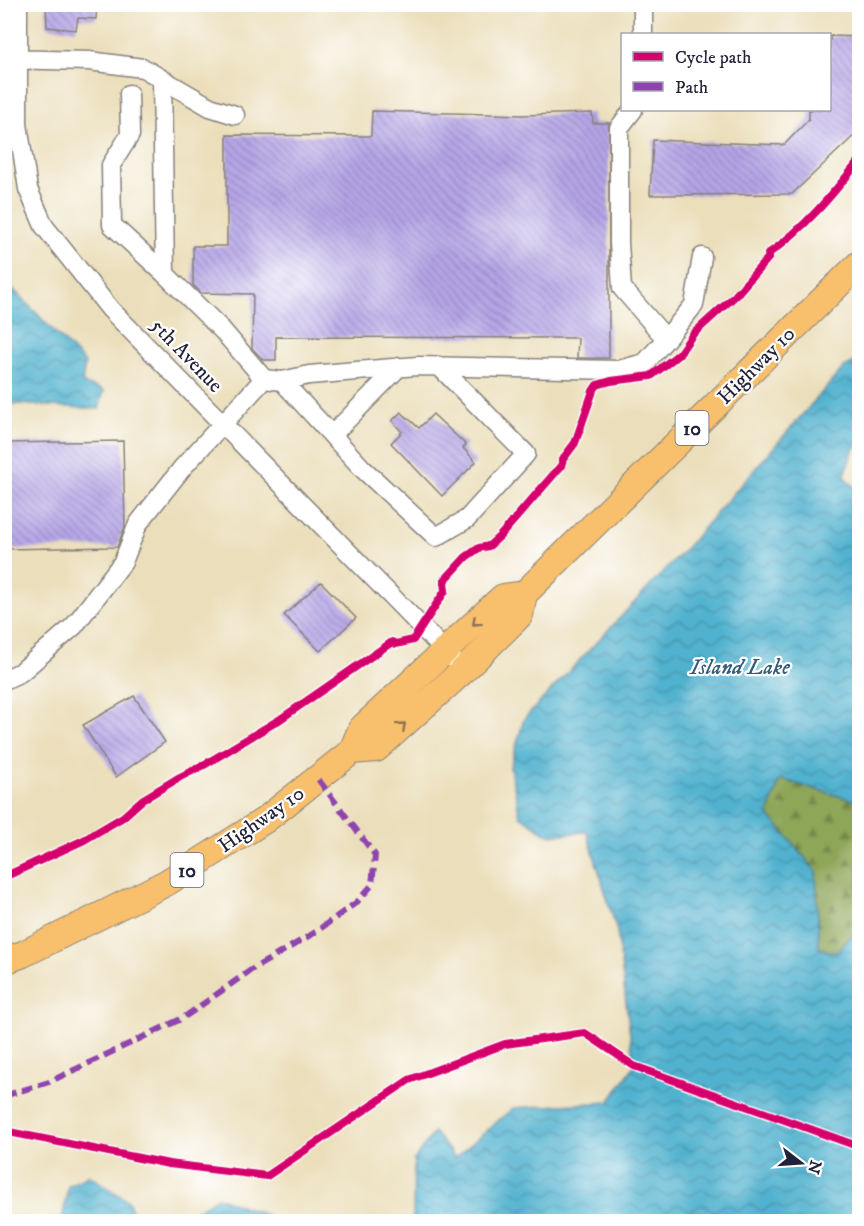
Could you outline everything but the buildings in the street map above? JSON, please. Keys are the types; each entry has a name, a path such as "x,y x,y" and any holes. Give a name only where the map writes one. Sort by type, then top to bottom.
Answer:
{"highway":[{"name":"Highway 10","path":"352,751 376,749 464,670 520,615 525,594 860,263"},
{"name":"Highway 10","path":"4,961 23,954 166,883 265,820 352,751 361,729 503,597 525,594"}],"street":[{"name":"5th Avenue","path":"18,4 11,59 18,124 28,189 44,226 110,309 464,670"},
{"path":"643,4 643,33"},
{"path":"11,59 89,61 142,68 210,107 235,115"},
{"path":"162,79 165,274"},
{"path":"129,94 130,135 111,165 112,225 436,537 467,519 526,454 439,366"},
{"path":"632,111 619,128 619,243 622,288 666,339"},
{"path":"130,135 162,136"},
{"path":"4,680 21,672 74,626 123,562 138,524 183,467 223,424 273,380 399,367 619,370 645,363 694,305 702,257"},
{"path":"332,435 399,367"}],"path":[{"path":"4,1131 170,1164 267,1176 409,1080 505,1044 585,1034 634,1066 860,1147"}],"green space":[{"path":"780,779 857,801 859,806 859,928 836,953 818,948 816,871 767,814"}],"water":[{"path":"5,281 85,363 82,383 104,391 99,409 18,404 5,406"},
{"name":"Island Lake","path":"859,360 859,443 852,453 844,477 860,491 859,806 857,801 780,779 768,814 816,871 819,948 836,953 859,928 859,997 856,996 860,1013 859,1221 413,1221 414,1160 434,1132 455,1158 513,1108 609,1102 634,1066 617,931 587,832 549,835 520,816 510,767 524,719 686,548 844,367"},
{"path":"89,1175 128,1201 136,1221 62,1221 68,1186"},
{"path":"217,1197 268,1216 272,1221 190,1221 195,1212"}],"marked path":[{"path":"4,1096 49,1082 183,1018 251,970 314,933 357,902 372,885 375,855 318,779"}],"cycle path":[{"path":"4,877 84,840 123,817 142,800 279,720 392,642 396,644 413,640 445,591 444,581 466,557 479,548 489,546 500,536 561,466 563,459 575,443 597,385 651,376 679,354 693,334 735,296 769,257 768,254 817,210 860,160"},
{"path":"4,1131 169,1164 267,1176 409,1080 505,1044 585,1033 634,1066 860,1147"}]}
